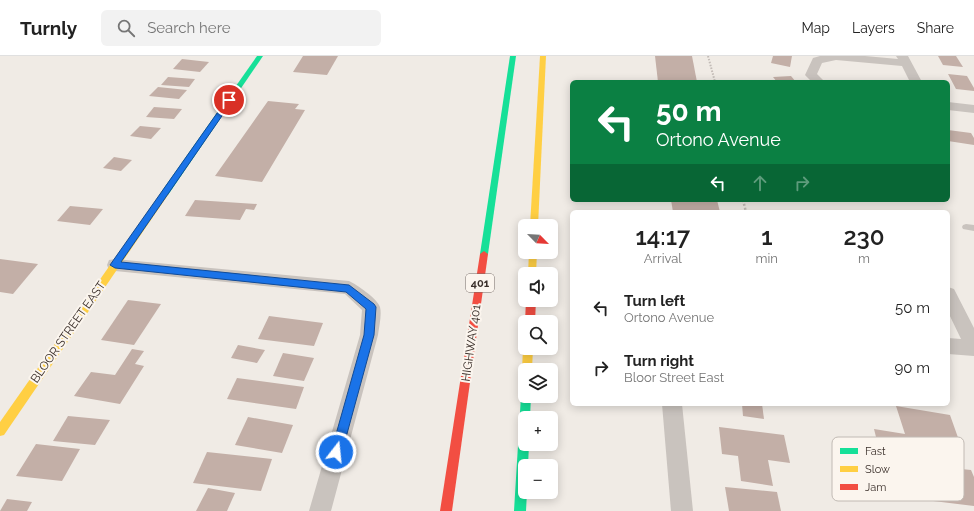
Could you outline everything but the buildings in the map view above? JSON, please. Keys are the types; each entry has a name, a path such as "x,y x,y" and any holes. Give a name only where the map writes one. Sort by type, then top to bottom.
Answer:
{"main road":[{"name":"BLOOR STREET EAST","path":"0,431 260,56"},
{"name":"HIGHWAY 401","path":"446,511 513,56"},
{"path":"534,219 543,56"},
{"path":"520,511 526,403"}],"street":[{"path":"817,80 812,75 817,60 836,57 904,59 915,80"},
{"path":"950,106 974,109"},
{"path":"115,265 349,288 371,307 369,335 320,511"},
{"path":"950,298 974,347 950,346"},
{"path":"672,406 682,511"}],"path":[{"path":"708,56 714,80"}],"traffic: fast":[{"path":"165,193 260,56"},
{"path":"484,254 513,56"},
{"path":"520,511 526,403"}],"traffic: slow":[{"path":"534,219 543,56"},
{"path":"0,431 165,193"},
{"path":"532,267 533,259"},
{"path":"527,363 528,355"}],"traffic: jam":[{"path":"446,511 484,254"},
{"path":"530,315 531,307"}],"route":[{"path":"229,100 115,265 349,288 371,307 369,335 336,452"}]}
